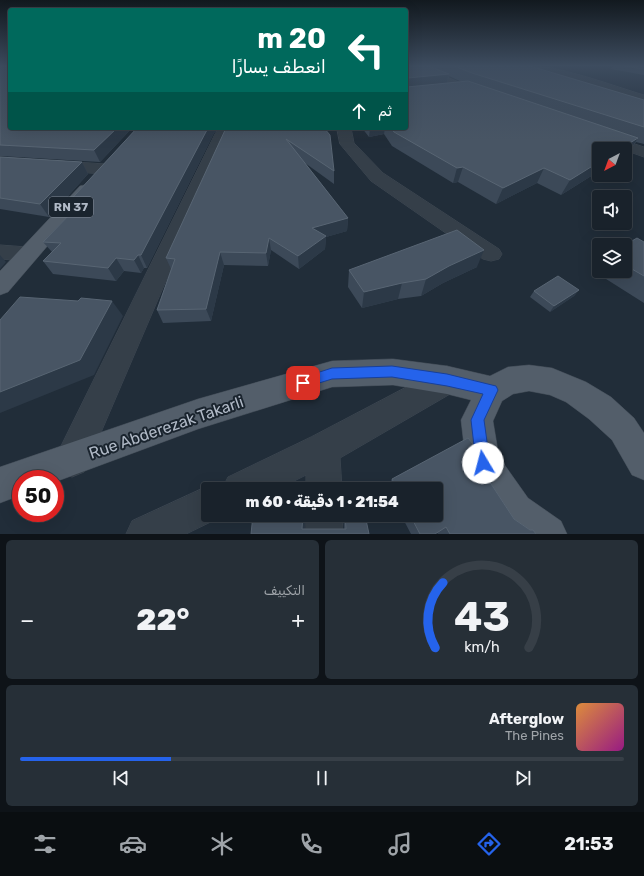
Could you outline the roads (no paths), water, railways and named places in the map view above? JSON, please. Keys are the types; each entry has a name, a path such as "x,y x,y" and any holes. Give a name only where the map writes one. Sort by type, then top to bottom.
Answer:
{"main road":[{"name":"RN 37","path":"0,286 27,254 110,164"},
{"name":"Rue Abderezak Takarli","path":"0,484 72,460 198,414 332,374 392,372 447,380 492,390"},
{"path":"548,534 515,511 483,463 477,420 492,390 508,381 529,378 552,382 576,392 633,431 644,463"}],"street":[{"path":"472,91 494,99"},
{"path":"618,91 644,99"},
{"path":"344,130 347,144 377,177 491,254"},
{"path":"592,133 644,152"},
{"path":"72,460 222,134"},
{"path":"0,162 110,164"},
{"path":"0,252 27,254"},
{"path":"255,482 323,449 447,380"},
{"path":"323,449 324,482"},
{"path":"145,534 201,507"},
{"path":"324,522 324,534"}]}
